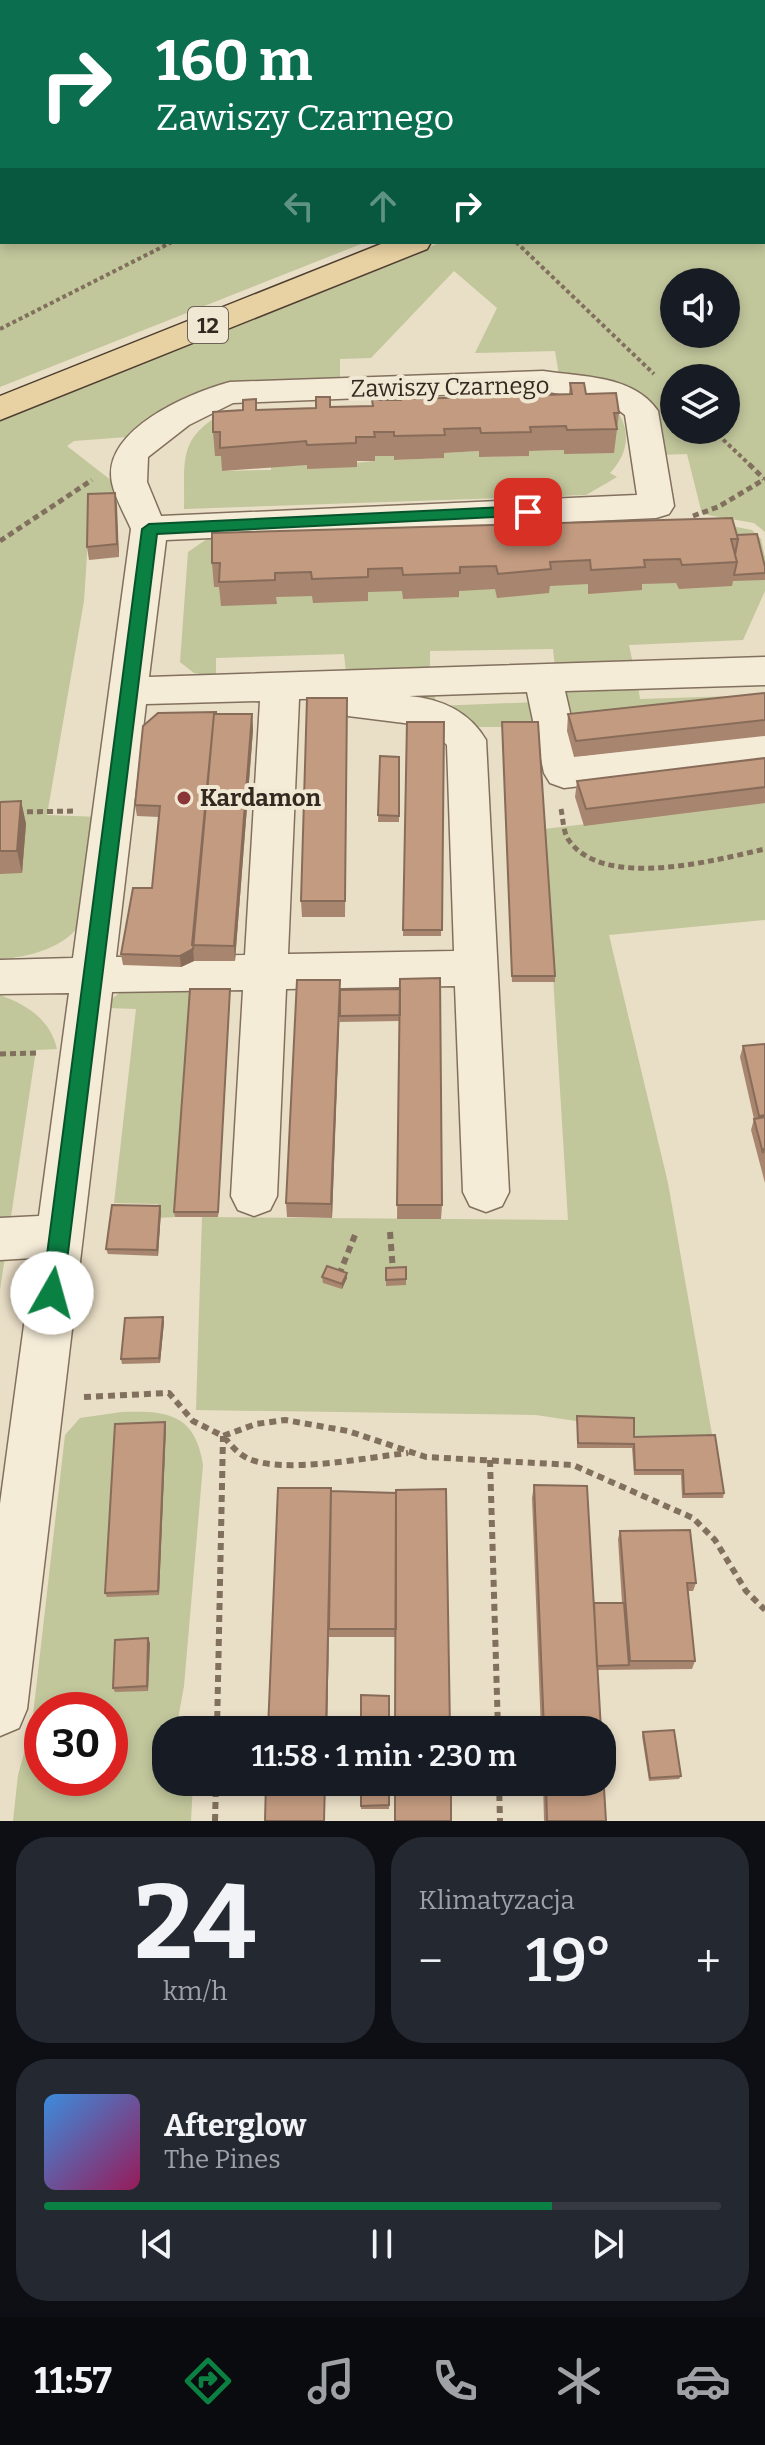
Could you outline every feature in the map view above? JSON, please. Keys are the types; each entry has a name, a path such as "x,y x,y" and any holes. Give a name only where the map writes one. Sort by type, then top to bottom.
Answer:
{"main road":[{"name":"12","path":"0,409 410,244"}],"street":[{"name":"Zawiszy Czarnego","path":"0,1709 129,691 154,520 129,482 131,453 154,432 203,401 230,393 543,381 618,393 641,411 656,506 154,520"},
{"path":"129,691 765,671"},
{"path":"543,678 564,773 765,749"},
{"path":"331,685 332,703 420,711 443,718 466,740 486,1192"},
{"path":"254,1196 280,686"},
{"path":"0,977 475,968"},
{"path":"0,1239 59,1236"}],"path":[{"path":"0,329 168,244"},
{"path":"518,244 660,379"},
{"path":"693,516 718,507 765,479 728,444"},
{"path":"564,773 559,799 569,840 593,862 655,869 765,849"},
{"path":"12,812 114,811"},
{"path":"390,1232 393,1273"},
{"path":"339,1276 355,1235"},
{"path":"39,1398 169,1393 193,1421 223,1436 241,1454 254,1460 286,1464 408,1453 573,1465 693,1518 715,1540 746,1591 765,1610"},
{"path":"223,1436 256,1424 285,1420 348,1431 408,1453"},
{"path":"217,1716 223,1436"},
{"path":"490,1460 498,1716"},
{"path":"215,1821 216,1796"},
{"path":"499,1796 500,1821"}],"green space":[{"path":"0,244 361,244 0,387"},
{"path":"437,244 765,244 765,532 754,523 702,514 687,454 660,455 617,385 591,376 559,375 555,351 475,353 497,308 454,271 371,358 340,359 340,382 217,386 127,437 74,441 67,446 112,481 117,505 90,507 84,601 47,815 100,817 85,913 76,930 46,949 0,959 0,421"},
{"path":"617,411 625,427 626,444 610,473 617,477 586,495 184,509 186,453 190,442 207,423 222,414 222,471 271,470 271,466 307,465 307,468 374,461 374,456 394,456 395,460 443,458 443,453 479,451 480,457 528,456 528,451 564,450 565,454"},
{"path":"695,519 752,530 761,539 765,557 765,591 743,640 629,645 633,664 555,668 553,649 430,651 430,670 346,673 344,654 216,658 216,677 194,673 180,662 188,552 210,537"},
{"path":"637,680 640,699 765,695 567,731 554,683"},
{"path":"434,690 436,706 538,702 544,727 465,727 343,692"},
{"path":"765,803 765,920 609,935 668,1183 713,1440 632,1442 576,1421 536,1415 196,1410 202,1217 568,1220 544,829"},
{"path":"123,990 192,990 175,1217 157,1218 158,1204 114,1203 136,1009 108,1008 109,1001"},
{"path":"0,995 36,1014 49,1029 57,1049 36,1050 0,1290"},
{"path":"122,1412 153,1413 186,1425 199,1448 203,1465 184,1686 179,1716 152,1716 152,1796 192,1796 191,1821 13,1821 18,1775 24,1753 24,1796 128,1796 128,1692 36,1692 65,1435 80,1418"}],"building":[{"path":"570,383 584,383 586,394 616,393 619,413 614,413 617,429 530,427 531,432 481,433 480,428 444,429 445,435 394,436 394,432 374,432 375,437 356,437 356,443 307,445 306,441 220,448 220,432 213,432 213,412 243,410 243,400 256,399 256,410 316,408 316,397 330,397 330,407 373,406 372,400 401,400 400,389 414,388 415,399 499,396 497,386 511,385 513,396 572,394"},
{"path":"115,493 117,544 87,547 88,494"},
{"path":"732,518 738,539 731,539 737,562 682,565 680,559 644,560 645,567 591,570 590,560 550,562 551,569 498,574 496,566 460,567 460,573 403,575 402,568 368,569 368,577 312,579 311,572 275,573 275,580 219,582 220,563 212,563 212,533"},
{"path":"757,534 765,573 734,575 737,535"},
{"path":"765,693 765,720 576,741 568,714"},
{"path":"307,698 347,698 345,901 301,901"},
{"path":"216,712 193,949 180,956 121,954 133,888 152,888 160,806 135,805 143,726 158,713"},
{"path":"214,714 252,714 234,946 192,945"},
{"path":"407,722 444,722 442,930 403,930"},
{"path":"502,722 538,722 555,976 512,976"},
{"path":"380,756 399,757 399,816 378,815"},
{"path":"765,758 765,787 586,809 577,781"},
{"path":"21,801 17,851 0,851 0,802"},
{"path":"440,978 442,1205 397,1205 400,979"},
{"path":"297,980 340,980 331,1204 286,1203"},
{"path":"190,989 230,989 218,1212 174,1212"},
{"path":"400,989 400,1015 340,1016 340,990"},
{"path":"765,1044 765,1115 759,1116 743,1046"},
{"path":"765,1117 765,1149 763,1153 754,1119"},
{"path":"112,1205 160,1206 157,1250 106,1249"},
{"path":"327,1266 347,1273 342,1284 322,1277"},
{"path":"406,1267 406,1279 386,1280 386,1268"},
{"path":"163,1317 159,1358 121,1359 125,1318"},
{"path":"577,1416 634,1418 634,1437 715,1435 724,1493 684,1494 683,1470 635,1470 634,1444 578,1443"},
{"path":"165,1422 158,1591 105,1593 115,1424"},
{"path":"534,1485 587,1486 600,1716 543,1716"},
{"path":"278,1488 331,1488 326,1716 269,1716"},
{"path":"446,1489 450,1716 395,1716 396,1490"},
{"path":"331,1491 396,1493 396,1629 329,1629"},
{"path":"690,1530 696,1583 687,1583 695,1661 630,1661 620,1531"},
{"path":"594,1603 624,1603 629,1665 597,1666"},
{"path":"148,1638 147,1686 113,1688 115,1640"},
{"path":"361,1695 389,1696 389,1716 361,1716"},
{"path":"674,1730 681,1776 650,1778 643,1732"},
{"path":"266,1796 325,1796 324,1821 265,1821"},
{"path":"361,1796 389,1796 389,1805 361,1806"},
{"path":"395,1796 451,1796 451,1821 395,1821"},
{"path":"546,1796 604,1796 606,1821 547,1821"}],"place":[{"name":"Kardamon","path":"184,798"}],"route":[{"path":"52,1293 149,529 528,512"}]}
